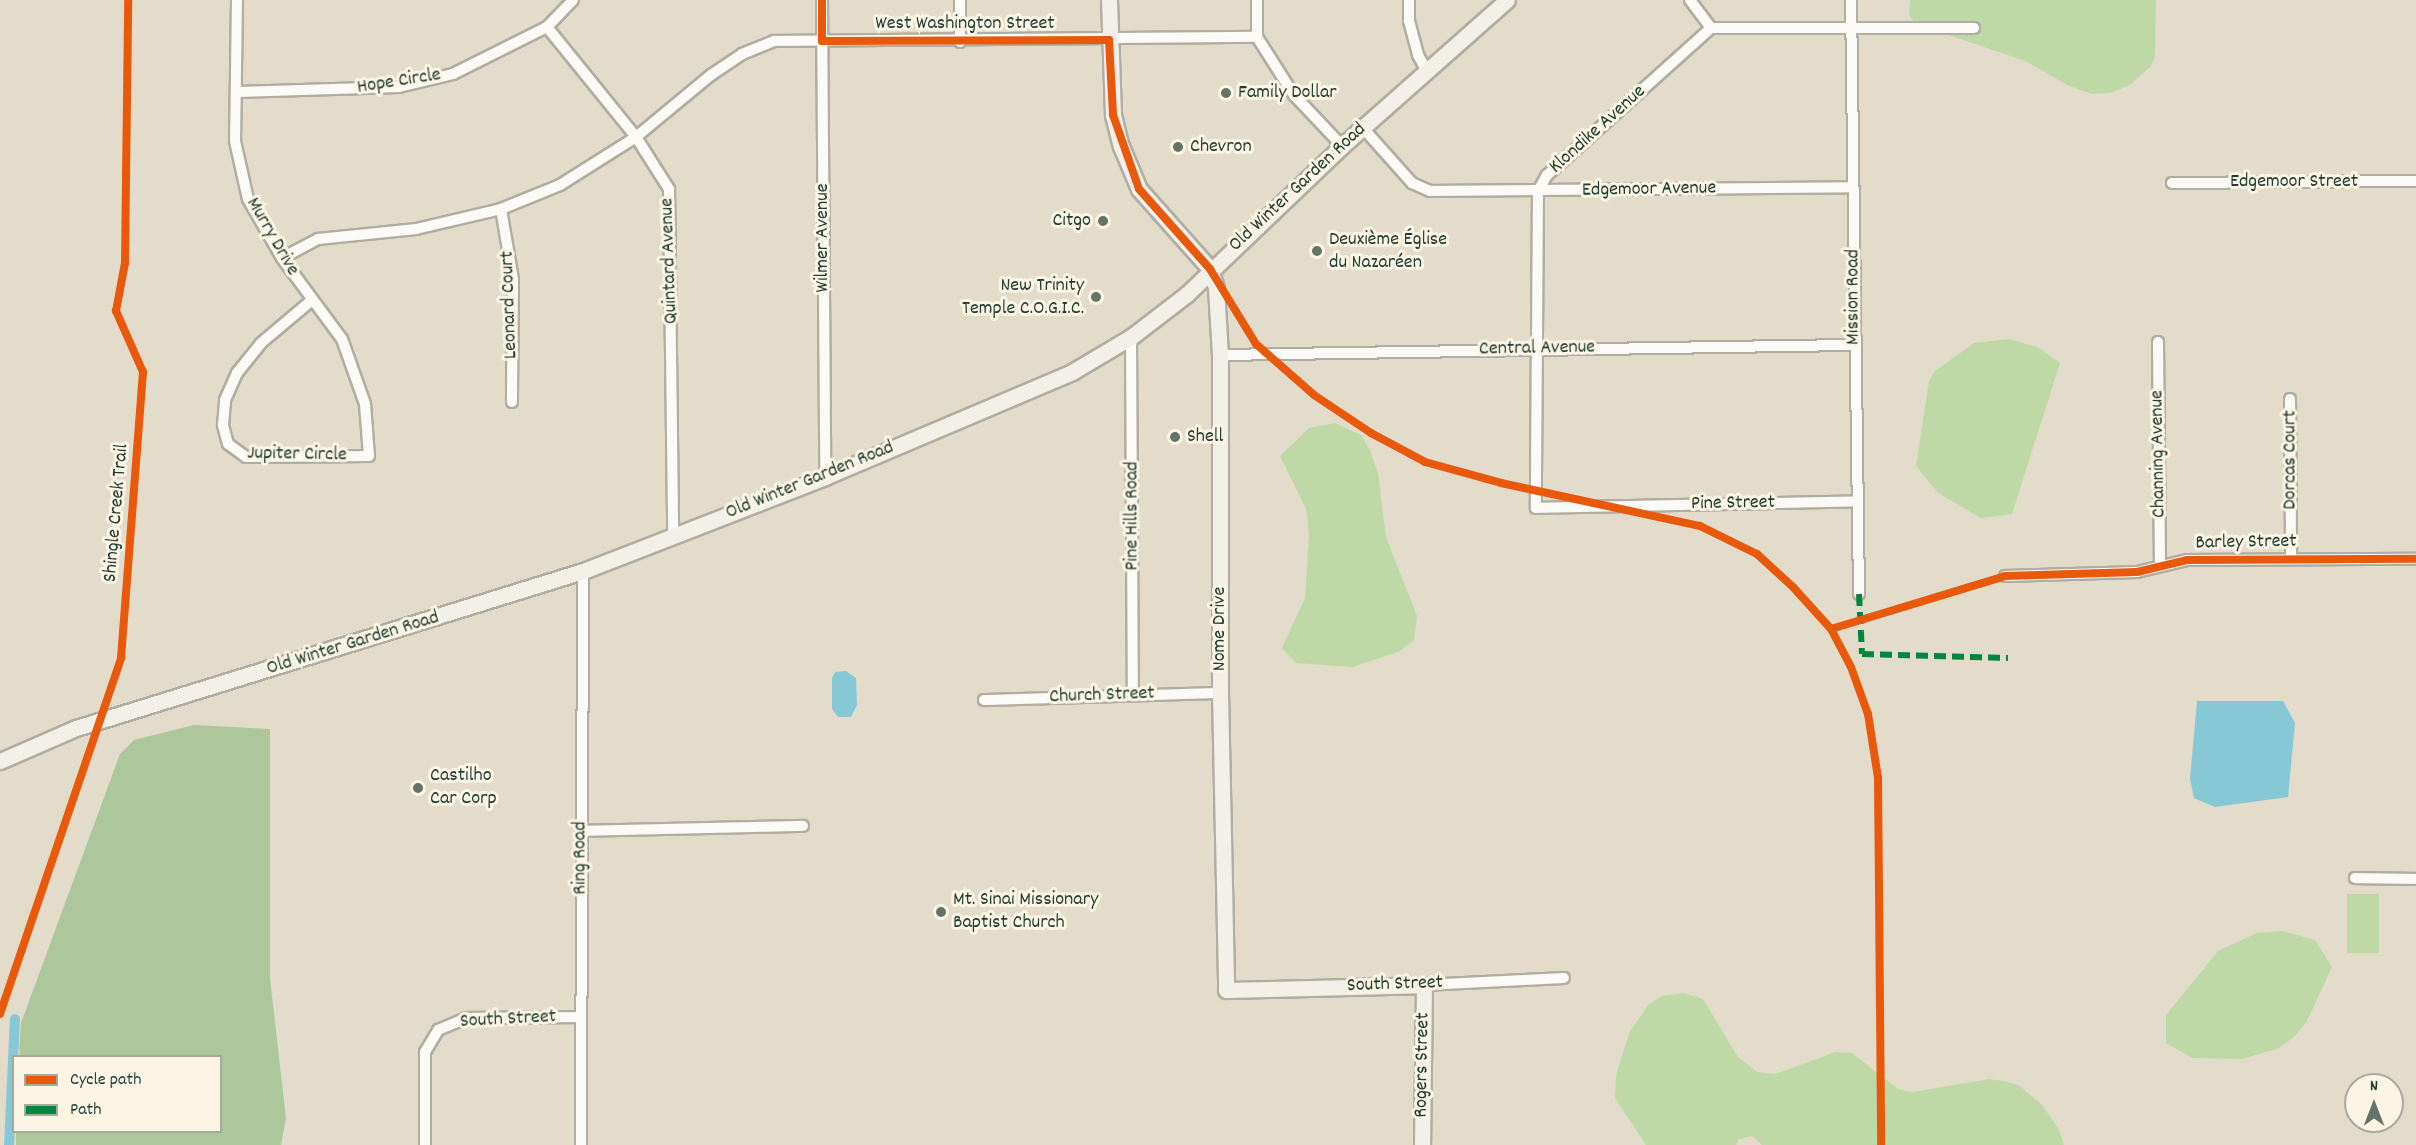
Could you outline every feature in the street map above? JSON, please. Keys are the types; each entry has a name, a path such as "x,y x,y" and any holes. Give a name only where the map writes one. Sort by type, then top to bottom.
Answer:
{"main road":[{"path":"1109,0 1113,116 1139,189 1210,269"},
{"name":"Old Winter Garden Road","path":"0,761 76,728 583,571 825,477 1047,384 1131,338 1187,294 1210,269 1342,146 1508,0"},
{"name":"Nome Drive","path":"1210,269 1216,288 1220,355 1220,693 1226,990"},
{"name":"South Street","path":"1226,990 1424,985"},
{"name":"Rogers Street","path":"1422,1145 1424,985"}],"street":[{"name":"Murry Drive","path":"237,0 235,141 248,198 282,258 342,339 354,366 365,404 369,456"},
{"name":"Hope Circle","path":"237,92 399,87 453,74 547,27 573,0"},
{"name":"Wilmer Avenue","path":"822,0 825,477"},
{"path":"960,0 960,42"},
{"path":"1257,0 1257,38 1294,95 1342,146"},
{"path":"1409,0 1414,42 1427,71"},
{"path":"1690,0 1711,28 1974,28"},
{"name":"Mission Road","path":"1851,0 1853,345 1859,594"},
{"name":"Quintard Avenue","path":"547,27 636,137 669,189 673,537"},
{"name":"Klondike Avenue","path":"1536,508 1538,191 1547,175 1711,28"},
{"name":"West Washington Street","path":"282,258 318,239 416,229 501,209 560,185 636,137 742,54 774,41 960,42 1257,38"},
{"name":"Edgemoor Avenue","path":"1363,128 1412,183 1430,191 1853,187"},
{"name":"Edgemoor Street","path":"2172,183 2416,181"},
{"name":"Leonard Court","path":"501,209 513,279 512,402"},
{"name":"Jupiter Circle","path":"312,300 261,343 237,373 225,400 223,425 228,444 246,458 369,456"},
{"name":"Pine Hills Road","path":"1131,338 1133,694"},
{"name":"Channing Avenue","path":"2158,342 2160,566"},
{"name":"Central Avenue","path":"1220,355 1537,348 1853,345"},
{"name":"Dorcas Court","path":"2290,399 2291,558"},
{"name":"Pine Street","path":"1536,508 1858,501"},
{"name":"Barley Street","path":"2005,576 2137,572 2187,560 2416,559"},
{"name":"Ring Road","path":"581,1145 583,571"},
{"name":"Church Street","path":"984,700 1220,693"},
{"path":"581,831 803,826"},
{"path":"2355,878 2416,879"},
{"name":"South Street","path":"1424,985 1564,978"},
{"name":"South Street","path":"425,1145 425,1052 438,1030 465,1018 581,1017"}],"green space":[{"path":"1910,0 2156,0 2155,57 2151,66 2130,85 2111,93 2092,94 2069,86 2025,61 1916,24 1909,15"},
{"path":"2009,339 2037,347 2060,363 2012,514 1981,518 1938,493 1916,466 1929,381 1935,371 1974,343"},
{"path":"1335,423 1361,435 1370,450 1378,473 1386,537 1417,616 1414,640 1400,651 1353,667 1296,663 1282,648 1305,598 1309,535 1306,509 1280,456 1309,428"},
{"path":"194,725 270,729 270,979 286,1118 281,1145 16,1145 16,1133 222,1133 222,1055 19,1055 21,1023 120,754 134,740"},
{"path":"2347,894 2379,894 2379,953 2347,953"},
{"path":"2282,931 2315,940 2332,967 2307,1021 2296,1035 2279,1048 2242,1059 2192,1058 2166,1043 2166,1015 2218,951 2257,933"},
{"path":"1684,993 1703,999 1738,1057 1757,1072 1775,1074 1835,1052 1852,1053 1898,1089 1912,1092 1989,1079 2004,1081 2020,1086 2042,1105 2058,1128 2064,1145 1762,1145 1752,1136 1739,1139 1736,1145 1646,1145 1615,1098 1616,1075 1630,1031 1649,1004 1662,996"}],"water":[{"path":"846,671 856,678 857,705 851,717 838,717 832,709 832,678 835,672"},
{"path":"2197,701 2283,701 2295,723 2288,797 2215,807 2194,798 2190,779"}],"waterway":[{"path":"13,1055 15,1019"},
{"path":"9,1145 12,1082"}],"marked path":[{"path":"1859,594 1862,654 2008,658"}],"cycle path":[{"name":"Shingle Creek Trail","path":"0,1014 121,658 143,372 116,311 125,263 128,0"},
{"path":"822,0 822,41 1109,40 1113,115 1139,189 1210,269 1256,344 1314,395 1371,433 1425,462 1501,483 1700,526 1757,554 1793,587 1831,629 1851,667 1868,714 1878,778 1881,1145"},
{"path":"1831,629 2005,576 2137,572 2187,560 2416,559"}],"place":[{"name":"Family Dollar","path":"1226,93"},
{"name":"Chevron","path":"1178,147"},
{"name":"Citgo","path":"1103,221"},
{"name":"Deuxième Église du Nazaréen","path":"1317,251"},
{"name":"New Trinity Temple C.O.G.I.C.","path":"1096,297"},
{"name":"Shell","path":"1175,437"},
{"name":"Castilho Car Corp","path":"418,788"},
{"name":"Mt. Sinai Missionary Baptist Church","path":"941,912"}]}
